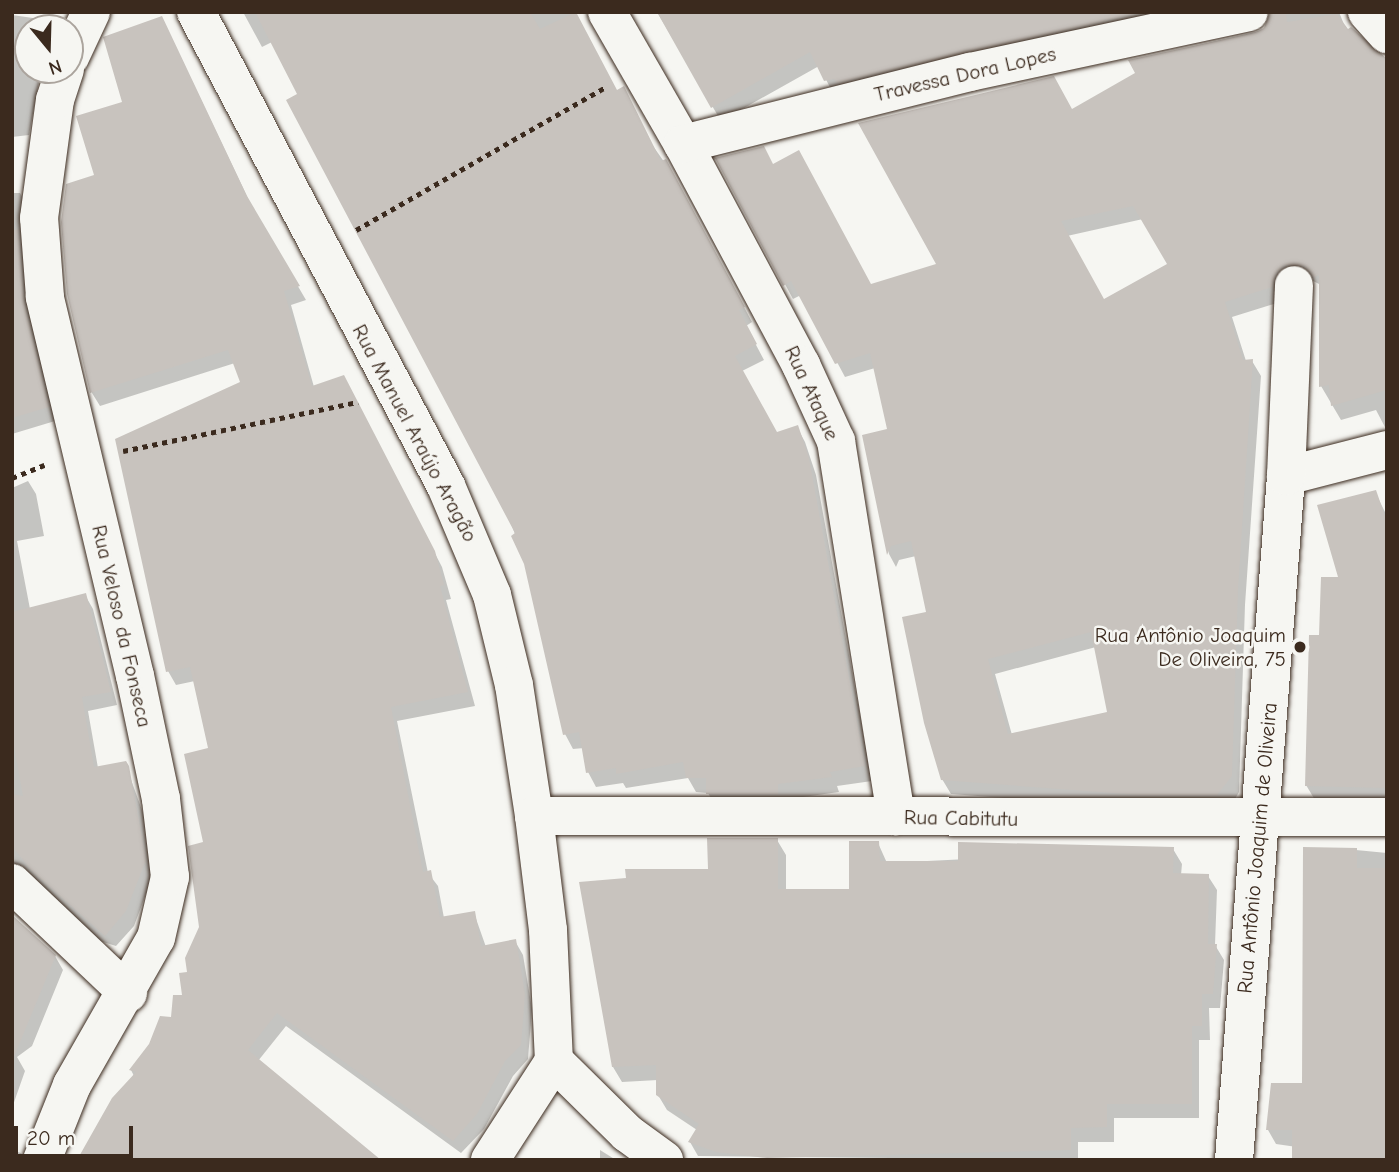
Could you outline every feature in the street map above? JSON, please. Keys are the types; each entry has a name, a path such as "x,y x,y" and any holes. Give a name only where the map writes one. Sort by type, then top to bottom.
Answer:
{"street":[{"name":"Rua Manuel Araújo Aragão","path":"197,12 319,252 446,486 492,595 514,685 534,816 548,930 555,1061"},
{"name":"Rua Ataque","path":"607,12 683,144 801,365 835,441 896,816"},
{"name":"Travessa Dora Lopes","path":"683,144 970,72 1249,12"},
{"path":"1367,12 1387,34"},
{"name":"Rua Veloso da Fonseca","path":"42,1160 72,1085 128,993 156,938 167,905 168,845 135,676 81,459 45,297 39,218 55,100 60,84"},
{"name":"Rua Antônio Joaquim de Oliveira","path":"1234,1160 1286,476 1294,285"},
{"path":"1286,476 1387,450"},
{"name":"Rua Cabitutu","path":"534,816 1387,817"},
{"path":"17,894 128,993"},
{"path":"490,1160 555,1061 627,1133 664,1160"}],"path":[{"path":"319,252 639,66"},
{"path":"81,459 396,394"}],"building":[{"path":"255,12 530,12 540,29 576,12 617,90 624,86 661,161 666,159 745,307 739,310 757,344 735,356 777,432 798,425 809,458 865,766 830,772 832,777 778,784 778,794 706,794 706,778 686,778 683,762 616,774 616,768 586,773 579,732 563,735 524,564 511,536 515,533 286,100 297,94"},
{"path":"657,12 1144,12 1106,20 1104,16 1105,21 837,83 834,79 824,81 810,52 711,108"},
{"path":"1270,12 1286,12 1287,22 1337,14 1348,29 1351,27 1387,59 1387,390 1331,406 1329,385 1319,387 1319,275 1314,277 1305,266 1284,265 1275,274 1272,287 1225,302 1243,360 1253,359 1238,589 1232,776 1217,795 1140,795 941,780 924,723 902,617 926,612 911,541 891,546 887,555 862,435 887,429 870,353 835,364 791,281 783,286 715,158 764,146 773,164 799,150 871,284 936,264 858,123 1054,76 1072,109 1135,73 1128,60 1254,33 1264,28","holes":["1133,206 1167,264 1104,299 1061,221","1091,632 1107,712 1008,734 988,659"]},
{"path":"162,16 247,196 300,286 284,291 312,386 344,375 435,551 444,585 440,586 468,692 391,707 423,872 431,870 440,917 475,911 481,946 516,939 525,994 521,1045 505,1061 477,1114 453,1141 277,1013 248,1050 381,1160 77,1160 112,1098 136,1072 129,1070 149,1044 160,1016 171,1017 173,995 182,995 179,973 187,972 185,958 199,927 188,846 203,842 184,754 208,748 190,667 166,672 115,439 240,382 228,350 90,393 67,294 61,222 66,184 94,175 76,116 122,102 103,37"},
{"path":"18,229 24,302 49,407 12,418 12,230"},
{"path":"1376,490 1387,522 1387,788 1305,786 1309,635 1319,635 1321,577 1338,577 1317,505"},
{"path":"86,593 111,692 82,697 94,767 126,761 129,766 146,860 126,911 105,936 31,870 12,846 12,794 23,796 12,735 12,612"},
{"path":"707,838 778,838 778,889 849,889 849,841 879,841 880,861 958,861 958,842 1174,847 1173,873 1209,874 1208,944 1217,944 1213,994 1202,994 1202,1026 1192,1026 1192,1104 1107,1104 1107,1127 1071,1128 1071,1150 767,1158 716,1152 688,1142 699,1124 656,1095 656,1065 612,1067 579,882 626,878 625,869 708,869"},
{"path":"1303,847 1357,848 1357,868 1387,868 1387,1160 1292,1160 1292,1130 1266,1130 1271,1083 1302,1083"},
{"path":"12,915 56,955 13,1059 12,1059"}],"place":[{"name":"Rua Antônio Joaquim De Oliveira, 75","path":"1300,647"}]}
